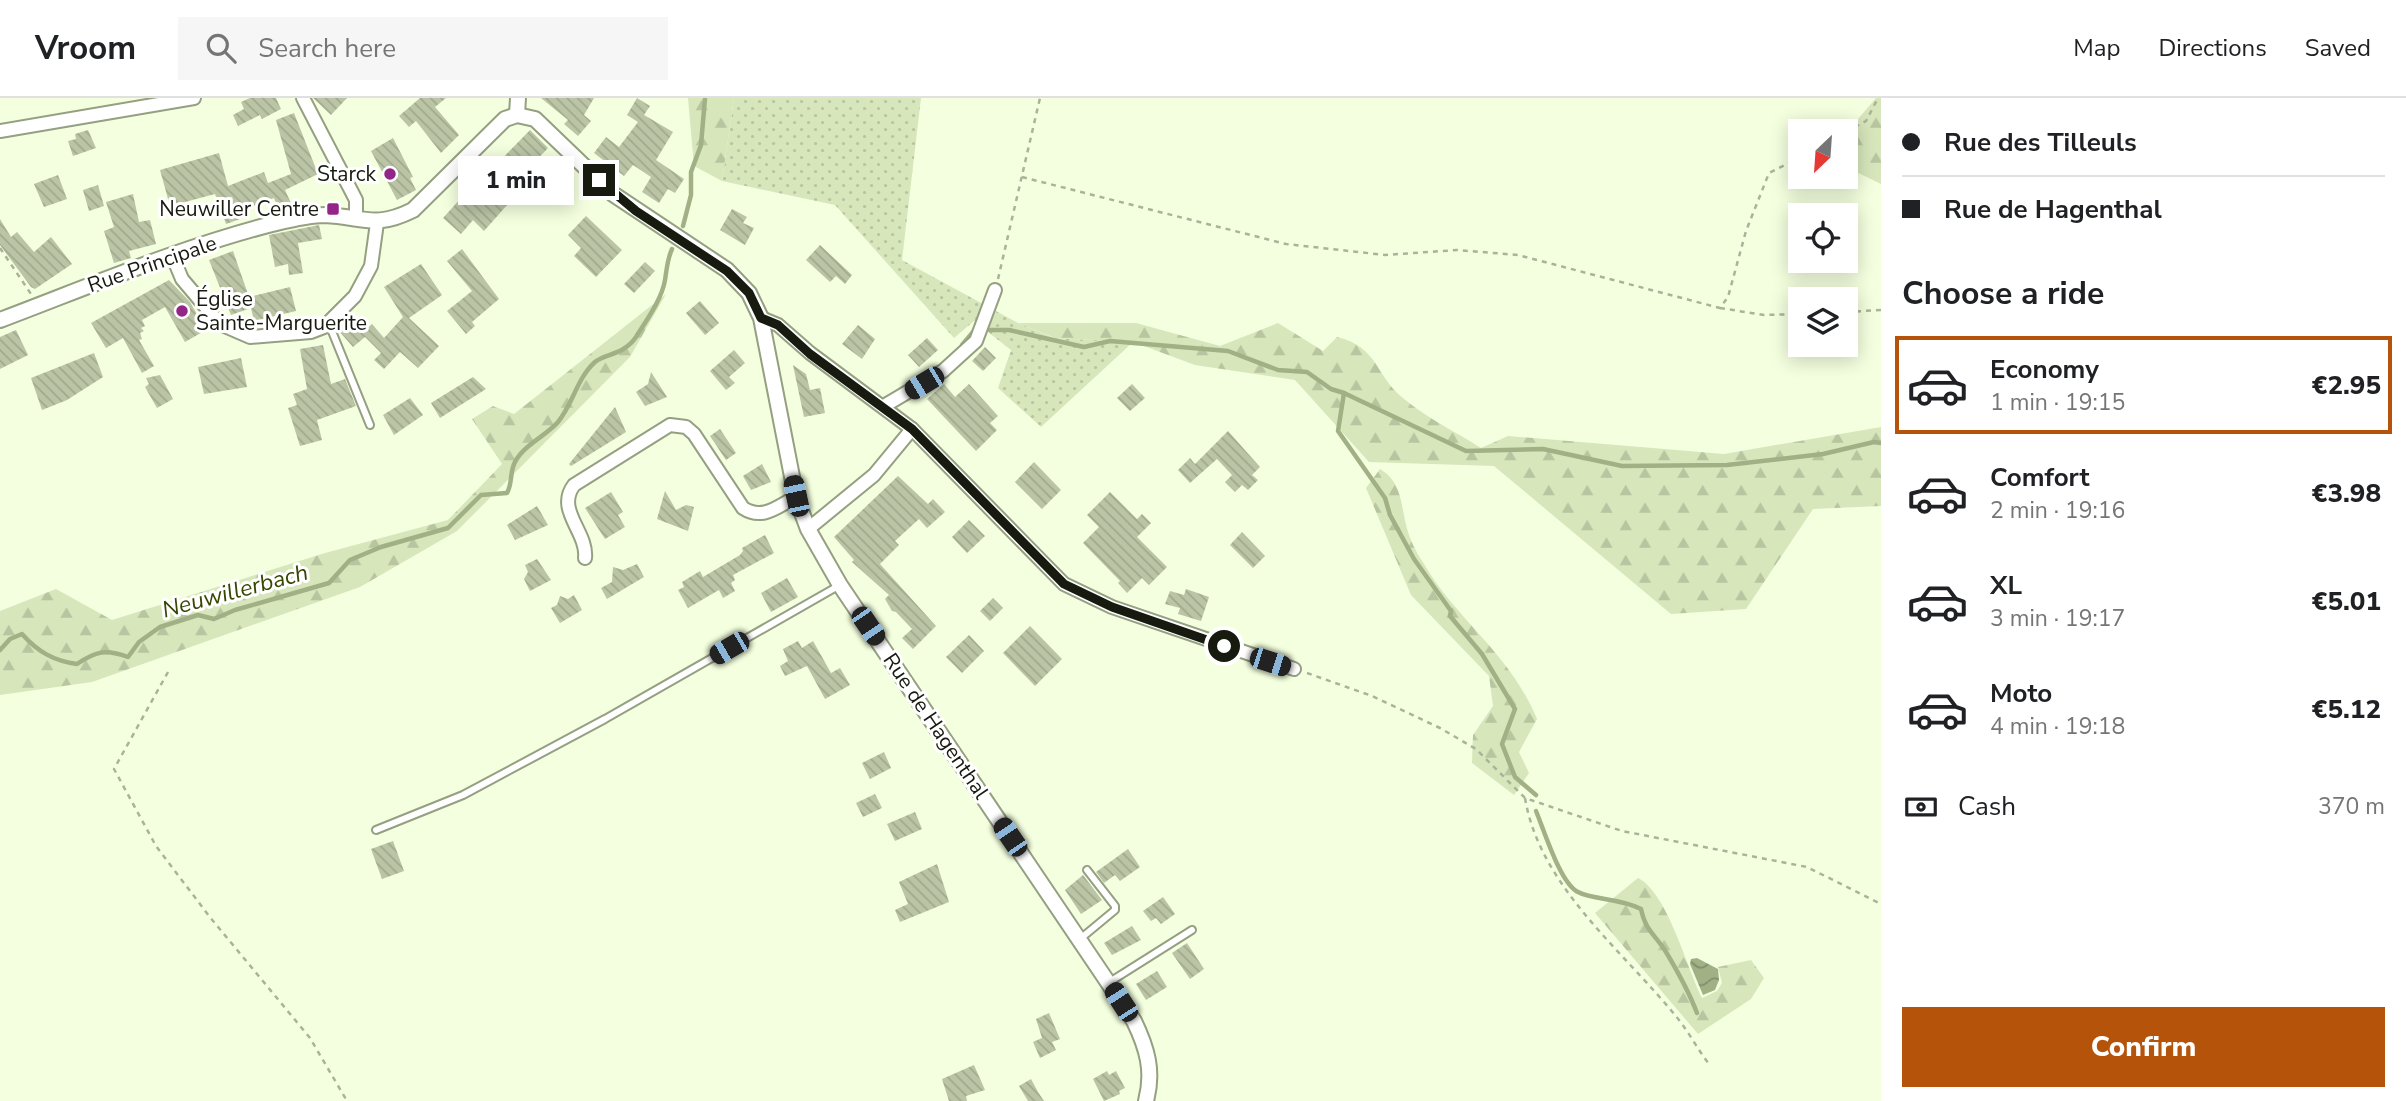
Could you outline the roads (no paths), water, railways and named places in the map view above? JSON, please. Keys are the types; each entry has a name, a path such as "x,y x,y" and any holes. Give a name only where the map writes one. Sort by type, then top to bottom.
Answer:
{"street":[{"path":"0,131 194,98"},
{"path":"303,98 356,200 356,219"},
{"path":"172,255 182,279 219,324 250,337 312,332 328,323 355,296 371,266 377,223 413,210 500,122 517,115 518,98"},
{"name":"Rue de Hagenthal","path":"517,115 530,116 539,122 636,211 727,271 749,293 761,318 796,496 808,529 840,584 1108,983 1146,1047 1150,1075 1146,1101"},
{"name":"Rue Principale","path":"0,320 172,255 273,224 325,215 377,223"},
{"path":"884,406 943,370 976,341 995,290"},
{"path":"761,318 778,325 810,354 912,429 1064,584 1112,607 1293,669"},
{"path":"585,558 586,548 566,502 569,492 574,485 670,425 685,426 694,434 743,508 752,513 764,513 796,496"},
{"path":"808,529 874,475 912,429"}],"lane":[{"path":"328,323 370,425"},
{"path":"376,830 463,795 606,719 840,584"},
{"path":"1079,940 1115,910 1087,870"},
{"path":"1108,983 1192,930"}],"water":[{"path":"1697,958 1718,969 1719,980 1715,990 1703,995 1690,964 1691,959"}],"waterway":[{"name":"Neuwillerbach","path":"683,226 691,195 691,172 701,145 705,98"},
{"name":"Neuwillerbach","path":"0,650 10,639 22,634 47,655 69,663 77,664 101,653 128,657 139,642 160,627 198,615 214,619 235,610 329,583 350,560 381,547 448,528 481,495 507,493 516,460 526,448 558,422 589,368 599,359 620,351 636,337 661,295 672,249"},
{"path":"990,330 1009,330 1084,347 1110,341 1228,351 1278,370 1307,372 1331,389 1344,393 1338,431 1385,498 1390,515 1414,559 1451,611 1450,616 1482,654 1515,709 1502,744 1515,777 1536,795"},
{"path":"962,345 973,332"},
{"path":"1344,393 1466,451 1543,449 1622,466 1727,465 1823,454 1874,442 1881,443"},
{"path":"1536,811 1559,867 1571,887 1584,895 1641,909 1645,923 1675,967 1697,1013"}],"place":[{"name":"Starck","path":"390,174"},
{"name":"Neuwiller Centre","path":"333,209"},
{"name":"Église Sainte-Marguerite","path":"182,311"}]}
